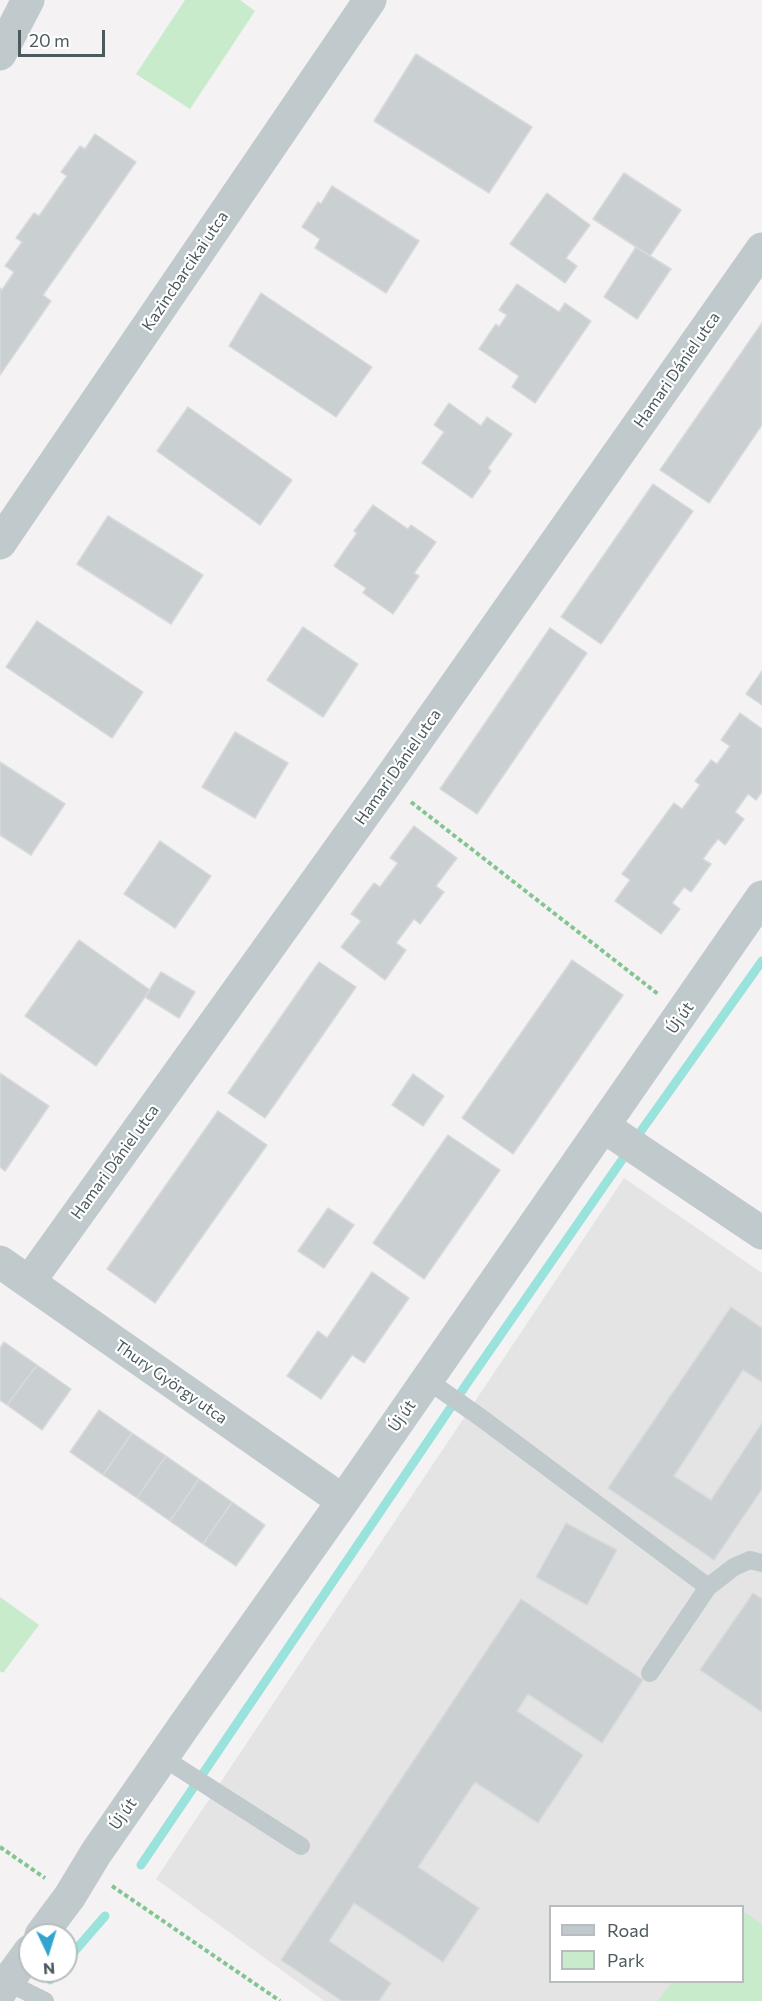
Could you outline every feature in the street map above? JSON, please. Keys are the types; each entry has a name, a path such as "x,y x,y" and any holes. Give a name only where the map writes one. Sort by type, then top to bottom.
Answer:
{"street":[{"path":"0,54 28,0"},
{"name":"Kazincbarcikai utca","path":"0,543 370,0"},
{"name":"Hamari Dániel utca","path":"29,1282 386,784 762,249"},
{"name":"Új út","path":"50,1923 162,1757 343,1501 436,1386 603,1126 762,897"},
{"path":"603,1126 762,1233"},
{"name":"Thury György utca","path":"0,1262 343,1501"},
{"path":"4,1987 18,1968"}],"lane":[{"path":"436,1386 708,1587"},
{"path":"650,1673 708,1587 734,1567 750,1560 762,1563"},
{"path":"162,1757 301,1845"},
{"path":"4,1987 45,2001"}],"path":[{"path":"386,784 683,1013"},
{"path":"0,1847 70,1896"},
{"path":"87,1869 280,2001"}],"shaded area":[{"path":"624,1178 762,1273 762,2001 324,2001 156,1879"}],"green space":[{"path":"185,0 240,0 255,11 190,109 136,74"},
{"path":"0,1597 39,1625 3,1673 0,1671"},
{"path":"744,1912 762,1924 762,2001 658,2001 671,1983 744,1983"}],"building":[{"path":"416,54 532,127 489,193 374,121"},
{"path":"95,134 136,162 43,295 51,301 0,375 0,288 2,290 14,272 5,266 22,242 16,238 34,213 39,216 67,176 61,172 80,146 85,149"},
{"path":"624,173 681,210 650,256 593,219"},
{"path":"332,186 419,241 386,293 315,248 320,239 302,227 318,202 321,204"},
{"path":"547,193 590,225 566,258 577,266 565,283 510,244"},
{"path":"636,247 671,269 637,319 604,297"},
{"path":"517,284 559,312 565,303 591,321 535,403 512,387 519,376 479,349 496,324 499,327 507,315 499,310"},
{"path":"261,293 372,367 336,417 229,346"},
{"path":"762,323 762,425 709,503 660,470"},
{"path":"449,403 481,426 487,417 512,434 488,468 491,471 472,498 422,463 444,432 434,425"},
{"path":"188,407 292,480 260,525 157,451"},
{"path":"653,484 693,511 601,644 561,617"},
{"path":"373,505 408,529 411,525 436,542 414,573 419,576 393,614 363,593 366,588 334,566 357,533 354,531"},
{"path":"108,516 203,575 171,624 77,564"},
{"path":"37,621 143,692 112,738 6,667"},
{"path":"303,627 358,664 323,717 267,680"},
{"path":"550,628 587,653 477,814 440,789"},
{"path":"762,671 762,705 746,694"},
{"path":"740,713 762,729 762,792 756,800 748,794 735,812 744,819 725,845 718,839 710,849 703,859 711,864 691,892 684,887 672,903 680,909 661,934 615,901 630,880 622,874 674,803 682,809 700,785 695,781 711,760 717,764 730,746 721,740"},
{"path":"235,732 288,763 255,818 202,787"},
{"path":"0,762 65,804 31,855 0,835"},
{"path":"414,826 457,858 436,886 444,892 420,924 414,919 396,943 406,950 385,980 341,947 361,921 351,914 374,883 380,887 398,863 390,858"},
{"path":"160,841 211,876 175,928 124,894"},
{"path":"79,940 150,990 96,1066 25,1016"},
{"path":"572,960 623,995 513,1154 462,1118"},
{"path":"319,962 356,987 265,1118 228,1093"},
{"path":"161,972 195,992 179,1018 145,997"},
{"path":"0,1073 49,1106 5,1171 0,1167"},
{"path":"413,1074 444,1096 423,1126 392,1105"},
{"path":"218,1111 267,1145 155,1303 107,1269"},
{"path":"448,1135 500,1170 424,1279 373,1243"},
{"path":"328,1208 354,1225 324,1268 298,1251"},
{"path":"372,1272 409,1298 364,1363 352,1355 321,1399 287,1376 318,1331 327,1338"},
{"path":"731,1307 762,1328 762,1382 743,1370 674,1476 711,1500 762,1423 762,1489 714,1560 608,1488"},
{"path":"4,1342 37,1365 7,1405 0,1400 0,1348"},
{"path":"37,1365 71,1389 42,1430 7,1405"},
{"path":"99,1410 132,1433 103,1475 70,1452"},
{"path":"132,1433 166,1456 137,1498 103,1475"},
{"path":"166,1456 199,1479 170,1521 137,1498"},
{"path":"199,1479 232,1502 203,1544 170,1521"},
{"path":"232,1502 265,1525 236,1566 203,1544"},
{"path":"566,1523 617,1550 587,1605 536,1577"},
{"path":"753,1593 762,1599 762,1712 700,1670"},
{"path":"521,1599 643,1680 602,1743 528,1694 517,1711 583,1755 538,1823 475,1782 418,1867 479,1908 443,1962 354,1903 329,1941 391,1983 379,2001 342,2001 281,1960"}],"waterway":[{"path":"641,1131 762,961"},
{"path":"141,1865 470,1379 624,1157"},
{"path":"78,1947 105,1916"}]}
